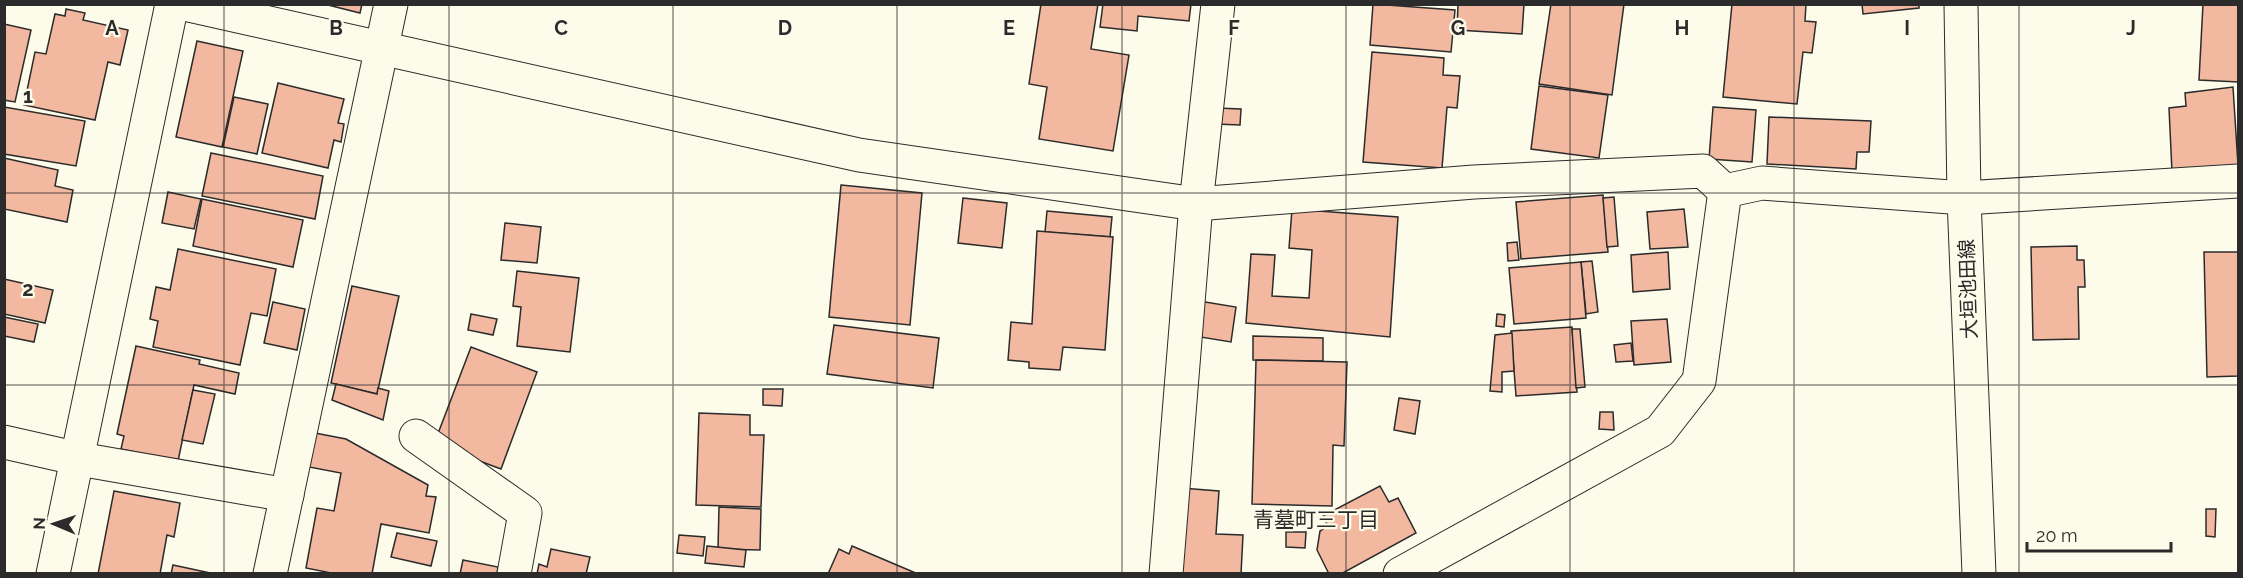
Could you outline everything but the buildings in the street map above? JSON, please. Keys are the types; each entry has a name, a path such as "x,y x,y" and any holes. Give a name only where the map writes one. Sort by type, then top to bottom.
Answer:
{"street":[{"path":"53,573 79,459 172,4"},
{"path":"184,4 859,155 1196,204 1474,182 1703,171 1725,191"},
{"path":"270,573 391,4"},
{"path":"1166,573 1196,204 1218,4"},
{"name":"大垣池田線","path":"1961,4 1964,198 1979,573"},
{"path":"1725,191 1762,183 1964,198 2238,181"},
{"path":"1400,573 1660,431 1699,381 1725,191"},
{"path":"416,436 525,513 514,573"},
{"path":"4,442 79,459 287,495"}],"district":[{"name":"青墓町三丁目","path":"1316,519"}]}
